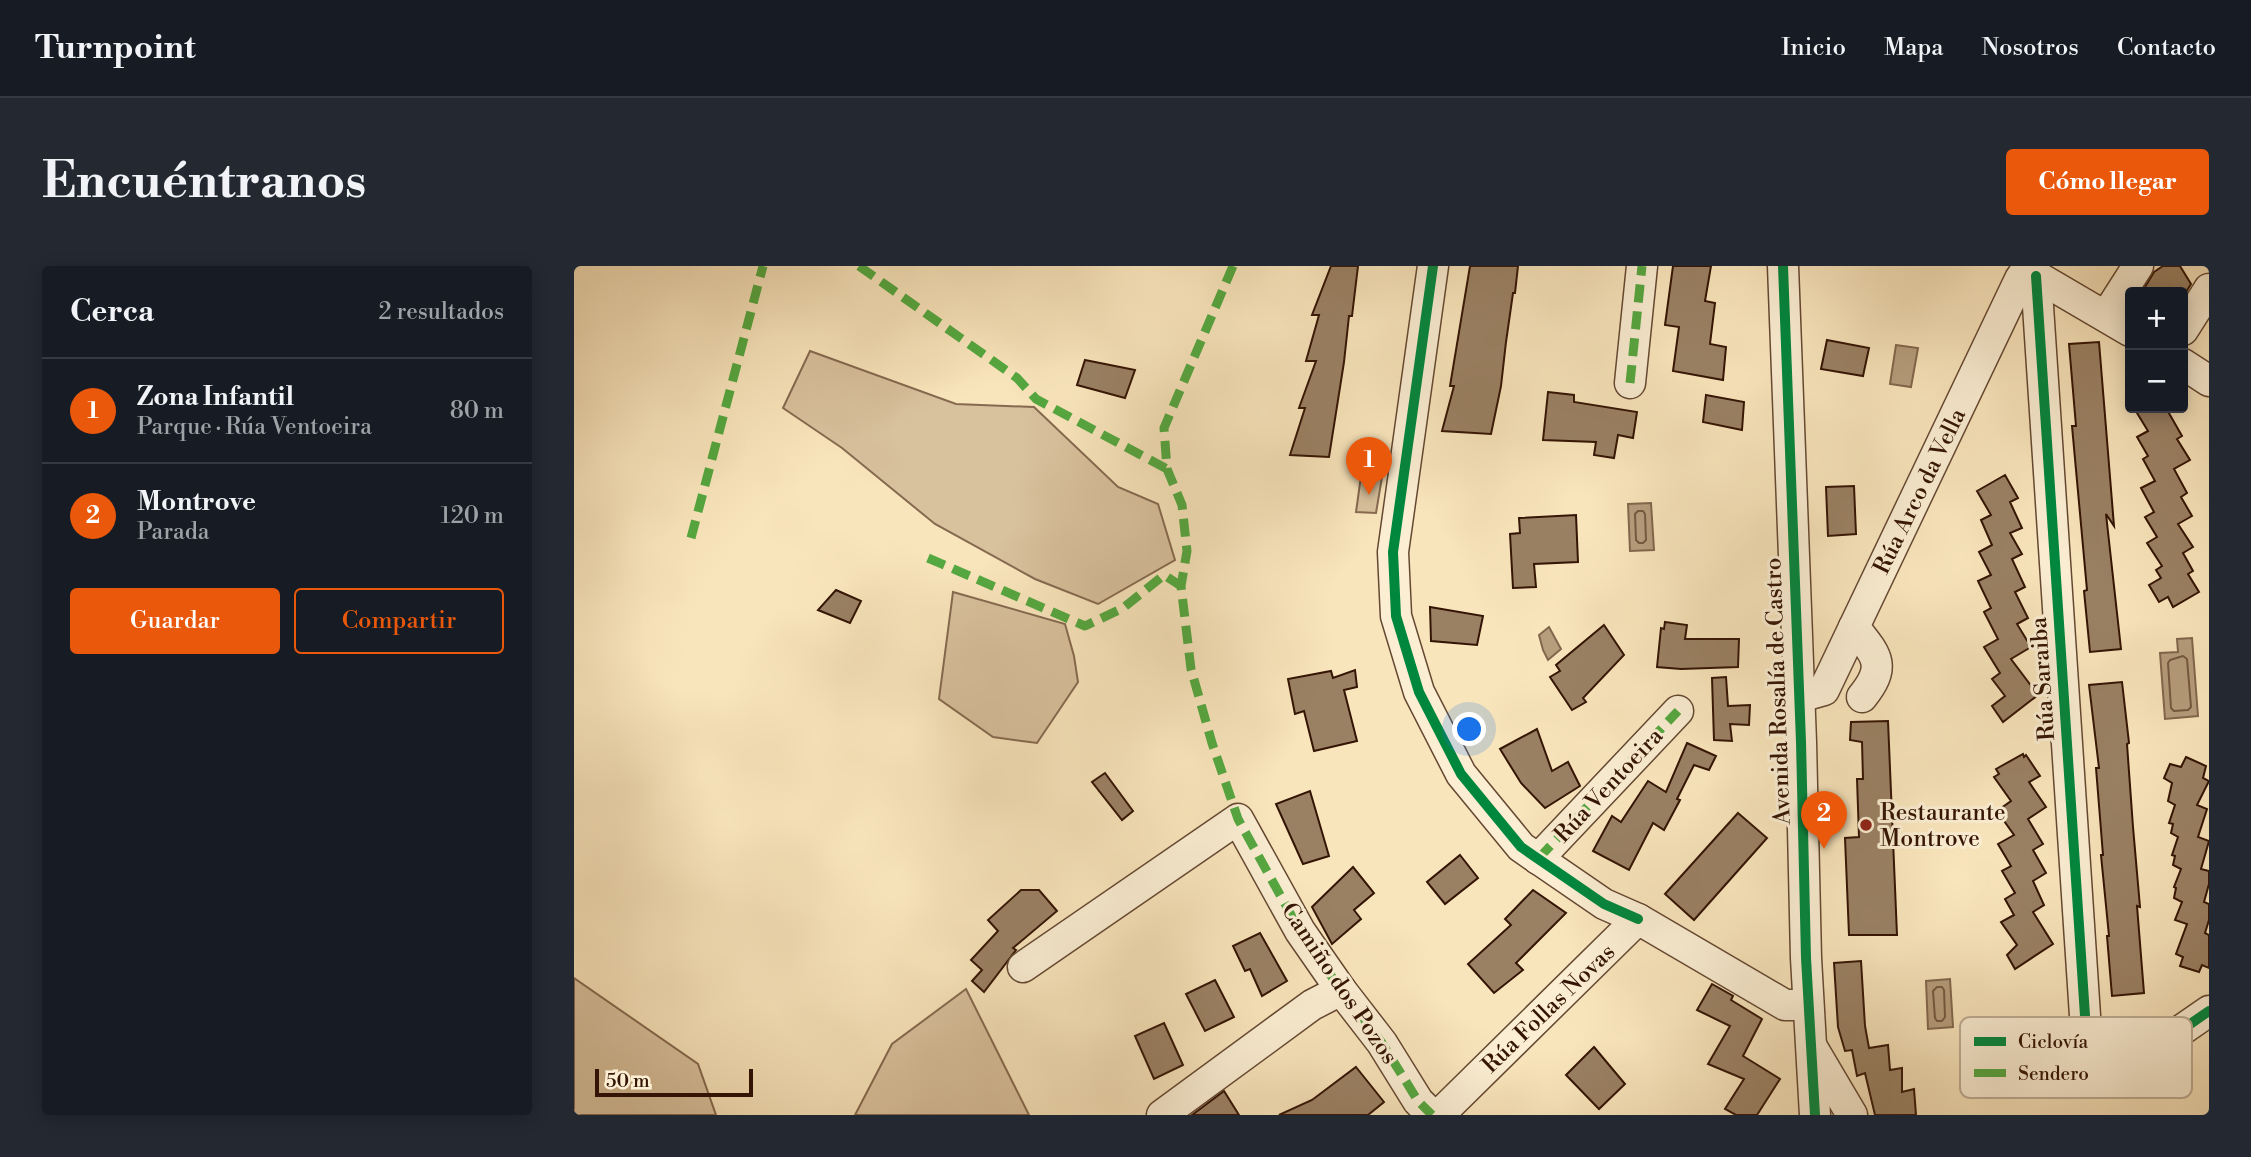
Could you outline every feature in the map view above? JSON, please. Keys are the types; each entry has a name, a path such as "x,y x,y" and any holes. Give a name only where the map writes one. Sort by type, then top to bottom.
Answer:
{"street":[{"name":"Rúa Ventoeira","path":"1433,266 1393,552 1396,616 1419,692 1461,774 1521,847 1604,904 1638,919"},
{"path":"1630,383 1642,266"},
{"name":"Avenida Rosalía de Castro","path":"1783,266 1808,1005 1815,1115"},
{"path":"2030,271 2118,324 2138,266"},
{"name":"Rúa Arco da Vella","path":"1799,697 1824,690 2020,279 2030,271"},
{"name":"Rúa Saraiba","path":"2030,271 2085,1017"},
{"path":"2188,322 2209,289"},
{"path":"2188,367 2209,381"},
{"path":"1854,627 1875,653 1877,666 1875,681 1862,697"},
{"name":"Rúa Ventoeira","path":"1538,859 1678,711"},
{"name":"Camiño dos Pozos","path":"1023,967 1238,819 1300,931 1382,1043 1418,1101 1432,1115"},
{"path":"1638,919 1785,1005 1808,1005"},
{"name":"Rúa Follas Novas","path":"1439,1115 1638,919"},
{"path":"1162,1115 1312,1005 1341,990"},
{"name":"Rúa Saraiba","path":"2192,1023 2209,1011"},
{"path":"1810,1044 1852,1115"}],"shaded area":[{"path":"810,351 956,404 1034,407 1118,487 1158,504 1175,560 1098,604 1035,579 935,524 842,448 783,408"},
{"path":"1361,476 1382,477 1376,513 1356,512"},
{"path":"953,592 1065,624 1078,682 1037,743 993,737 939,699"},
{"path":"574,978 698,1064 716,1115 574,1115"},
{"path":"966,989 1029,1115 855,1115 892,1044"}],"water":[{"path":"1896,345 1918,348 1911,387 1890,384"},
{"path":"1651,503 1654,550 1630,551 1628,504"},
{"path":"1549,627 1561,649 1548,660 1539,635"},
{"path":"2192,638 2198,716 2165,719 2160,653 2178,652 2177,639"},
{"path":"1950,979 1953,1027 1928,1029 1926,981"}],"building":[{"path":"1331,266 1358,266 1329,457 1290,455 1305,408 1299,408 1316,361 1306,361 1319,315 1312,315"},
{"path":"1470,266 1518,266 1501,386 1491,434 1442,431 1454,386 1450,386"},
{"path":"1673,266 1711,266 1705,301 1715,303 1710,344 1726,347 1723,380 1673,371 1679,327 1665,325"},
{"path":"2163,266 2180,266 2191,284 2188,289 2145,287 2154,272"},
{"path":"1827,340 1869,348 1863,376 1821,369"},
{"path":"2099,342 2114,526 2106,514 2121,649 2090,652 2072,426 2076,426 2069,344"},
{"path":"1085,360 1135,370 1125,398 1077,385"},
{"path":"1548,392 1574,395 1574,402 1637,412 1633,438 1618,435 1614,458 1594,455 1596,442 1543,440"},
{"path":"1706,395 1744,402 1742,430 1703,422"},
{"path":"2137,413 2169,413 2182,436 2177,439 2190,460 2174,469 2187,493 2181,497 2192,516 2178,524 2193,547 2183,553 2193,571 2188,574 2199,592 2173,607 2168,597 2159,602 2149,585 2161,578 2156,570 2162,566 2147,543 2157,537 2145,517 2154,512 2141,488 2155,481 2143,459 2148,456 2137,437 2148,431"},
{"path":"2005,475 2018,498 2010,502 2022,528 2010,533 2022,554 2012,559 2025,587 2015,592 2028,618 2017,624 2031,647 2011,659 2038,695 2003,722 1992,706 2005,696 1992,679 2000,673 1984,647 1998,639 1984,612 1991,608 1978,581 1991,575 1979,552 1992,545 1981,520 1991,515 1977,491"},
{"path":"1854,486 1856,534 1828,536 1826,487"},
{"path":"1576,515 1578,562 1534,564 1536,587 1513,588 1510,534 1520,533 1519,518"},
{"path":"836,590 861,601 850,623 818,610"},
{"path":"1430,607 1483,616 1477,645 1431,641"},
{"path":"1665,622 1687,625 1685,639 1739,639 1738,667 1657,667 1661,628 1664,629"},
{"path":"1604,625 1624,655 1583,698 1586,702 1572,710 1550,677 1560,671 1556,665"},
{"path":"1355,670 1357,687 1344,690 1357,741 1314,751 1304,711 1295,714 1288,679 1331,671 1333,678"},
{"path":"1726,677 1728,706 1750,705 1749,725 1730,724 1732,741 1714,740 1712,678"},
{"path":"2122,682 2129,743 2144,993 2112,996 2096,768 2099,768 2089,685"},
{"path":"1888,721 1897,935 1849,935 1845,838 1859,837 1857,779 1863,779 1862,742 1850,740 1851,722"},
{"path":"1537,729 1552,771 1568,762 1580,786 1545,808 1521,783 1500,749"},
{"path":"1687,743 1716,756 1709,770 1694,765 1664,830 1653,823 1629,870 1593,851 1612,816 1621,822 1648,781 1666,792"},
{"path":"2023,754 2040,776 2029,782 2046,807 2028,819 2043,844 2033,850 2046,873 2033,881 2044,905 2033,912 2053,944 2015,969 2007,955 2017,945 2001,922 2014,915 2005,899 2015,893 2002,871 2011,866 1998,844 2014,835 1997,811 2011,801 1994,777 1999,774 1996,769"},
{"path":"2186,757 2206,766 2203,778 2209,781 2197,805 2207,809 2198,837 2209,841 2201,869 2209,871 2204,902 2209,904 2209,920 2205,933 2209,935 2209,968 2202,965 2199,972 2180,966 2183,957 2176,954 2187,924 2175,920 2182,902 2174,898 2174,887 2181,869 2173,865 2175,856 2172,855 2178,837 2171,833 2173,824 2169,823 2175,805 2168,801 2172,783 2164,778 2170,764 2181,767"},
{"path":"1105,773 1133,811 1122,820 1092,782"},
{"path":"1310,791 1329,856 1303,864 1276,804"},
{"path":"1738,813 1767,838 1694,920 1665,894"},
{"path":"1460,855 1478,878 1445,904 1427,882"},
{"path":"1353,867 1374,893 1354,910 1361,919 1332,944 1312,907"},
{"path":"1021,890 1039,890 1057,911 1013,948 1016,950 984,992 972,981 982,970 971,960 998,931 988,920"},
{"path":"1533,890 1566,913 1516,963 1523,970 1494,993 1468,964 1511,925 1505,919"},
{"path":"1260,933 1287,981 1262,996 1250,969 1245,971 1233,946"},
{"path":"1861,961 1869,1048 1888,1045 1890,1070 1902,1068 1902,1092 1914,1089 1916,1115 1875,1115 1865,1073 1857,1076 1852,1050 1845,1051 1838,1027 1834,963"},
{"path":"1215,980 1234,1017 1205,1031 1186,994"},
{"path":"1712,984 1733,996 1731,1000 1762,1019 1743,1056 1780,1079 1757,1115 1736,1115 1725,1109 1744,1079 1708,1064 1730,1026 1697,1010"},
{"path":"1164,1023 1183,1065 1154,1079 1135,1036"},
{"path":"1594,1047 1625,1084 1599,1109 1566,1075"},
{"path":"1356,1067 1384,1102 1368,1115 1279,1115 1312,1100"},
{"path":"1224,1091 1239,1115 1192,1115"}],"marked path":[{"path":"691,538 763,266"},
{"path":"859,266 1017,378 1036,399 1167,469"},
{"path":"1233,266 1164,428 1167,469 1182,505 1187,551 1181,586 1191,669 1238,819 1300,931 1382,1043 1418,1101 1432,1115"},
{"path":"1630,383 1642,266"},
{"path":"928,558 1085,626 1123,608 1164,575 1181,586"},
{"path":"1538,859 1678,711"}],"cycle path":[{"path":"1433,266 1393,552 1396,616 1419,692 1461,774 1521,847 1604,904 1638,919"},
{"path":"1783,266 1801,742 1806,958 1815,1115"},
{"path":"2036,276 2085,1017"},
{"path":"2192,1023 2209,1011"}],"place":[{"name":"Zona Infantil","path":"1369,495"},
{"name":"Restaurante Montrove","path":"1866,825"},
{"name":"Montrove","path":"1824,849"}]}
